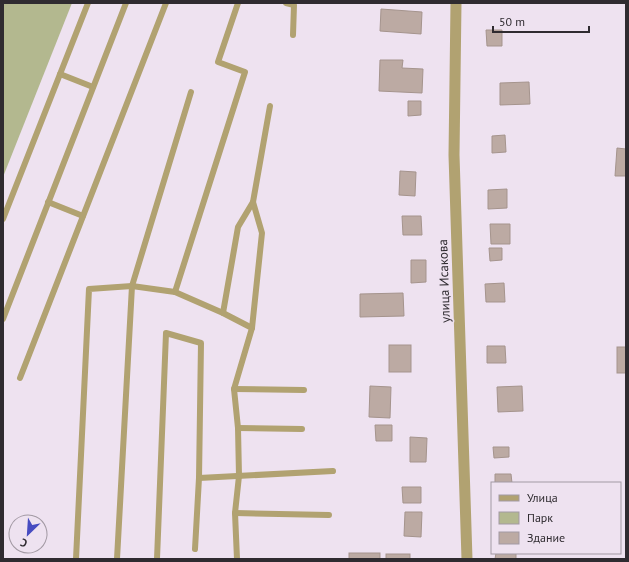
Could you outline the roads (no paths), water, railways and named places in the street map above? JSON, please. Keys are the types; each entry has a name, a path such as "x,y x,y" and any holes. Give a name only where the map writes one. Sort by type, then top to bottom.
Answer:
{"street":[{"name":"улица Исакова","path":"456,3 454,155 467,559"}],"lane":[{"path":"3,219 88,3"},
{"path":"3,319 126,3"},
{"path":"20,378 166,3"},
{"path":"175,292 245,72 218,62 238,3"},
{"path":"286,3 294,4 293,35"},
{"path":"60,74 93,88"},
{"path":"117,559 132,286 191,92"},
{"path":"223,313 238,227 253,202 270,106"},
{"path":"48,202 83,216"},
{"path":"237,559 235,513 239,476 238,428 234,389 252,328 262,233 253,202"},
{"path":"76,559 89,289 132,286 175,292 223,313 252,328"},
{"path":"157,559 166,333 201,343 199,478 195,549"},
{"path":"234,389 304,390"},
{"path":"238,428 302,429"},
{"path":"199,478 333,471"},
{"path":"235,513 329,515"}]}
